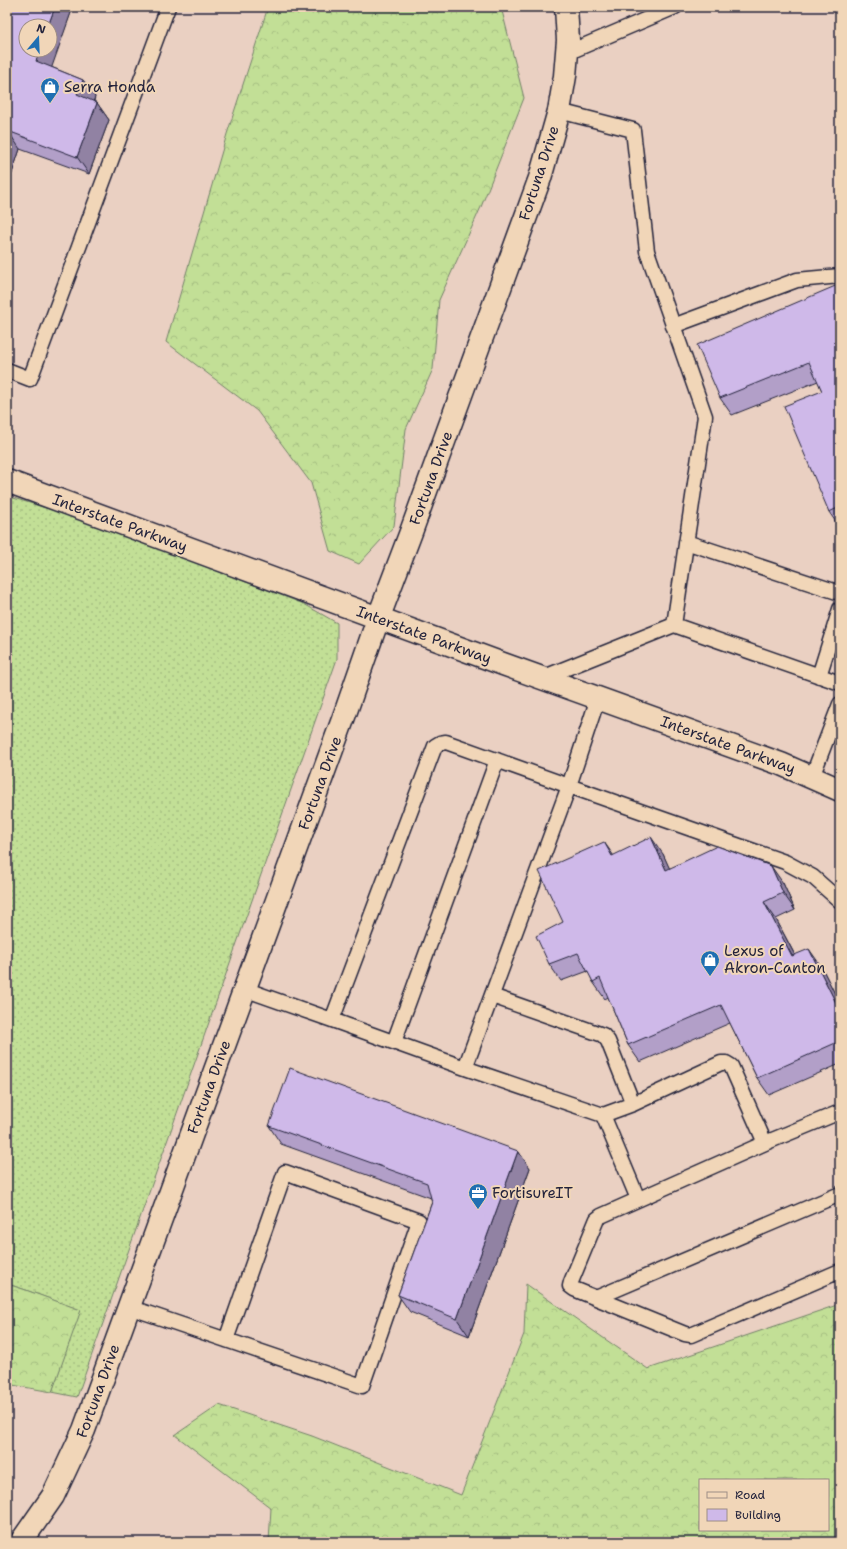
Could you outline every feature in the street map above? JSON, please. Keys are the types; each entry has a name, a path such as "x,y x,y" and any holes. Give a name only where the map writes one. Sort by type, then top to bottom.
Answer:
{"street":[{"name":"Fortuna Drive","path":"21,1542 53,1496 84,1430 346,711 378,619 417,517 540,178 559,111 566,76 568,40 566,7"},
{"name":"Interstate Parkway","path":"7,481 378,619 774,761 840,790"}],"lane":[{"path":"7,370 30,379 168,7"},
{"path":"567,53 675,7"},
{"path":"559,111 633,130 647,251 705,416 674,625"},
{"path":"673,326 796,280 840,276"},
{"path":"686,542 840,593"},
{"path":"819,676 840,609"},
{"path":"542,678 674,625 840,683"},
{"path":"465,1068 569,786 598,698"},
{"path":"812,777 840,704"},
{"path":"332,1020 435,746 440,743 446,742 785,862 813,877 840,901"},
{"path":"394,1042 497,760"},
{"path":"244,989 602,1115 633,1104 721,1063 726,1063 731,1066 765,1144"},
{"path":"492,996 603,1035 608,1041 633,1104"},
{"path":"840,1112 601,1216 597,1220 570,1286 596,1298 685,1334 691,1335 840,1271"},
{"path":"602,1115 638,1199"},
{"path":"129,1307 226,1340 362,1386 419,1221 286,1172 226,1340"},
{"path":"596,1298 840,1194"}],"green space":[{"path":"268,7 501,7 524,98 481,207 439,300 433,369 406,429 394,526 359,564 330,551 311,483 257,411 166,342 227,134"},
{"path":"7,496 75,517 304,604 337,623 337,659 77,1397 52,1392 80,1310 7,1284"},
{"path":"7,1284 81,1310 52,1392 7,1384"},
{"path":"526,1284 648,1369 840,1304 840,1542 269,1542 271,1508 175,1435 219,1405 312,1436 461,1495 524,1334"}],"building":[{"name":"Serra Honda","path":"7,7 55,7 51,18 18,18 18,58 37,58 36,61 83,80 77,94 97,103 77,157 8,131 7,136"},
{"path":"840,284 840,507 829,512 784,406 822,391 809,362 720,398 697,345"},
{"name":"Lexus of Akron-Canton","path":"651,837 666,870 717,846 771,866 783,893 764,902 792,956 809,949 840,1011 840,1041 757,1078 721,1005 628,1045 600,978 593,982 578,953 549,964 536,936 563,922 539,871 604,842 612,856"},
{"name":"FortisureIT","path":"290,1068 518,1151 457,1319 398,1295 432,1202 427,1183 269,1126"}],"place":[{"name":"Serra Honda","path":"50,104"},
{"name":"Lexus of Akron-Canton","path":"710,977"},
{"name":"FortisureIT","path":"478,1210"}]}
